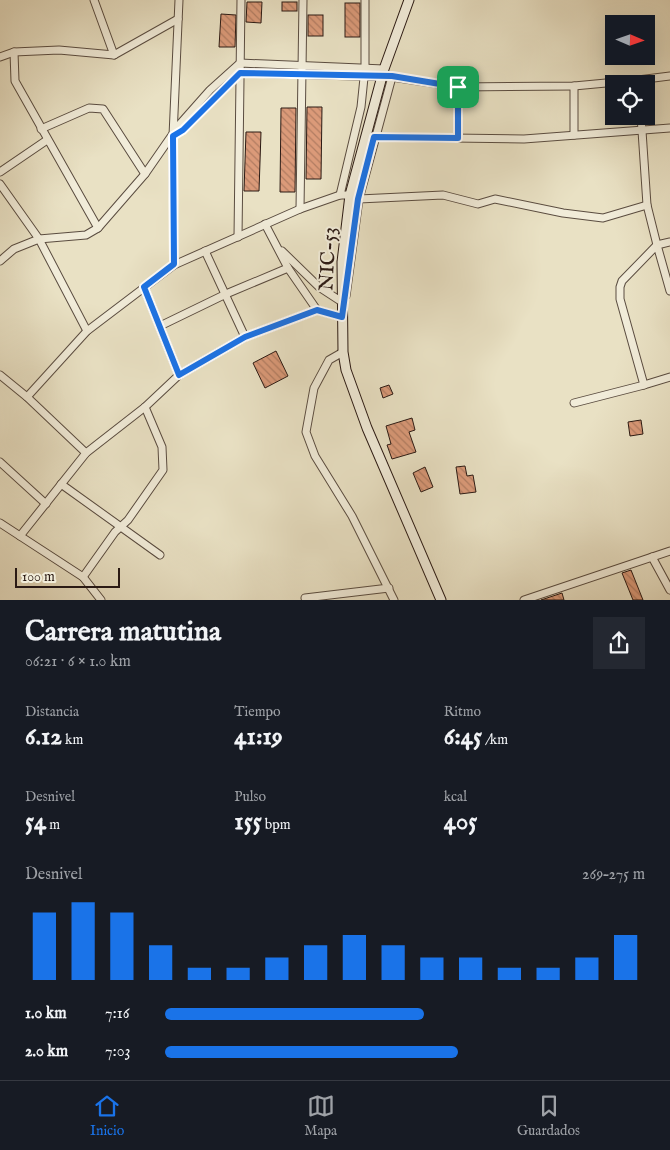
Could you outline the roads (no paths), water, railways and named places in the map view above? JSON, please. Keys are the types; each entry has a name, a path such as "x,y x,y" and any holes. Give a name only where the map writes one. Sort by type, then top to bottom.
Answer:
{"main road":[{"name":"NIC-53","path":"409,0 383,73 350,195 342,262 343,352 346,370 367,428 441,600"}],"street":[{"path":"94,0 114,55"},
{"path":"174,264 173,136 179,0"},
{"path":"238,237 241,0"},
{"path":"300,209 304,0"},
{"path":"340,195 361,107 365,68 366,0"},
{"path":"0,57 14,52 59,50 114,55 178,19"},
{"path":"14,52 16,81 47,140 98,228"},
{"path":"240,63 365,68 392,76 458,87 605,84"},
{"path":"0,260 14,249 39,239 86,235 98,228 145,174 173,136 183,130 240,63"},
{"path":"212,94 240,73 364,76 383,73"},
{"path":"20,536 86,453 145,407 179,375 245,337 317,310 342,317 358,199 392,76"},
{"path":"655,79 670,76"},
{"path":"574,86 574,135"},
{"path":"458,87 458,138"},
{"path":"42,129 89,108 103,109 145,174"},
{"path":"642,125 647,205 670,291"},
{"path":"374,137 524,139 670,128"},
{"path":"0,172 47,140"},
{"path":"0,185 39,239 87,331"},
{"path":"27,396 87,331 174,264 300,209 340,195 350,195"},
{"path":"358,199 443,196 478,204 495,198 563,213 603,218 647,205"},
{"path":"265,224 288,268 317,310"},
{"path":"644,385 620,299 620,287 622,281 657,245 670,242"},
{"path":"276,246 319,287 342,302"},
{"path":"205,251 245,337"},
{"path":"160,326 226,294 288,268"},
{"path":"144,287 179,375"},
{"path":"343,352 329,360 314,388 306,432 314,456 352,516 394,600"},
{"path":"0,375 27,396 86,453"},
{"path":"574,403 670,377"},
{"path":"83,577 120,527 128,520 163,470 162,447 145,407"},
{"path":"0,462 46,504"},
{"path":"61,484 160,555"},
{"path":"0,522 83,577 101,600"},
{"path":"524,600 670,551"},
{"path":"652,557 670,590"},
{"path":"305,598 389,588"}]}
